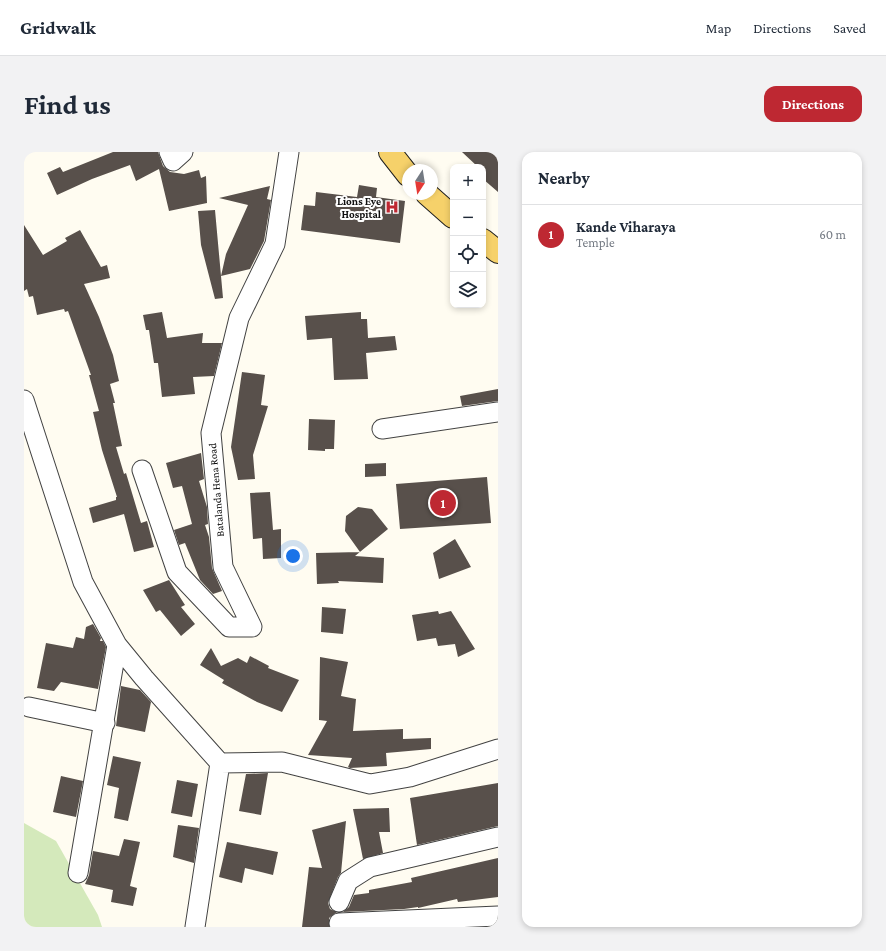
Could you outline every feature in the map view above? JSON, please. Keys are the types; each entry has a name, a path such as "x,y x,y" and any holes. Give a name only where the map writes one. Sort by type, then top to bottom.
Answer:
{"main road":[{"path":"390,152 402,167"},
{"path":"434,200 450,213"},
{"path":"486,242 498,252"}],"street":[{"path":"169,152 173,161 183,152"},
{"name":"Batalanda Hena Road","path":"142,470 178,572 229,627 252,627 223,567 211,433 239,318 275,244 289,152"},
{"path":"24,400 83,582 117,644 144,678 220,763 282,762 370,784 410,777 498,749"},
{"path":"382,429 498,412"},
{"path":"78,874 105,723 117,644"},
{"path":"29,707 105,723"},
{"path":"195,927 220,763"},
{"path":"339,902 348,881 370,868 498,837"},
{"path":"339,923 498,916"}],"green space":[{"path":"24,823 56,841 98,915 102,927 24,927"}],"building":[{"path":"113,152 158,152 163,166 170,172 184,174 199,170 201,178 206,176 207,203 169,211 159,169 136,181 130,165 92,179 57,195 47,173 60,167 63,172"},
{"path":"462,152 498,152 498,192 486,182 486,164 475,164"},
{"name":"Lions Eye Hospital","path":"359,185 377,188 376,197 405,201 400,243 301,230 304,205 315,206 316,192 357,197"},
{"path":"270,186 267,199 271,200 264,241 250,269 221,276 226,254 248,205 219,198"},
{"path":"215,210 223,298 215,299 201,245 198,211"},
{"path":"24,225 43,255 67,241 65,238 80,230 101,267 107,265 110,278 84,284 99,317 113,355 119,381 110,384 115,403 113,403 122,446 116,447 124,474 126,473 141,523 147,521 154,547 134,552 124,514 93,523 89,508 116,500 117,497 102,450 93,412 99,411 89,375 91,375 68,311 65,312 64,309 37,315 33,296 29,297 27,289 24,291"},
{"path":"162,312 167,338 203,333 202,343 222,343 214,376 193,377 195,394 162,397 158,363 154,363 149,330 146,330 143,315"},
{"path":"361,312 361,319 367,319 368,338 395,336 397,350 366,353 368,379 334,380 332,338 307,340 305,316"},
{"path":"242,372 265,375 261,405 268,406 253,455 255,479 238,480 231,447"},
{"path":"498,389 498,401 462,406 460,396"},
{"path":"309,419 335,420 334,449 325,449 325,451 308,450"},
{"path":"201,453 204,479 199,481 207,507 208,524 205,525 209,537 212,568 222,591 213,594 200,580 185,543 179,545 174,530 192,524 182,486 173,488 166,463"},
{"path":"386,463 386,476 365,477 365,464"},
{"path":"487,477 491,523 400,529 396,484"},
{"path":"270,492 273,530 281,529 281,558 263,559 262,538 253,539 250,493"},
{"path":"358,507 372,509 388,529 360,552 345,531 346,516"},
{"path":"455,539 471,567 439,579 433,553"},
{"path":"360,552 355,556 384,558 383,583 338,581 339,583 317,584 316,553"},
{"path":"169,580 185,605 181,607 195,624 181,636 160,610 156,612 143,590"},
{"path":"322,607 346,609 343,634 321,632"},
{"path":"438,611 439,614 451,611 475,649 458,657 455,644 438,646 436,638 417,641 412,615"},
{"path":"93,624 101,638 100,641 103,641 106,647 98,689 61,682 54,691 37,688 46,643 73,648 76,637 84,639 86,627"},
{"path":"211,648 221,666 238,658 247,663 250,656 269,666 268,668 299,680 282,712 257,702 222,683 224,680 200,665"},
{"path":"320,657 348,662 341,696 356,699 353,731 403,729 403,739 431,738 431,749 386,753 387,766 350,768 348,767 352,758 308,755 327,721 319,720"},
{"path":"121,686 140,690 151,702 145,732 116,726"},
{"path":"113,756 141,762 128,821 114,818 119,788 107,785"},
{"path":"268,773 261,815 239,811 246,774"},
{"path":"61,776 83,781 76,817 53,812"},
{"path":"177,780 198,784 192,817 171,813"},
{"path":"498,783 498,826 417,845 410,798"},
{"path":"389,808 390,832 379,832 383,853 363,859 353,809"},
{"path":"346,821 341,873 328,903 330,909 337,912 329,918 329,927 302,927 309,867 322,868 312,830"},
{"path":"178,825 199,828 194,863 173,857"},
{"path":"124,839 140,842 130,886 137,888 133,906 111,902 113,890 85,884 89,875 93,851 119,856"},
{"path":"227,842 278,852 273,875 245,868 242,883 219,877"},
{"path":"498,858 498,897 458,902 457,899 418,908 343,912 349,907 354,895 369,893 369,890 412,882 411,878"}],"place":[{"name":"Lions Eye Hospital","path":"392,207"},
{"name":"Kande Viharaya","path":"443,503"}]}
